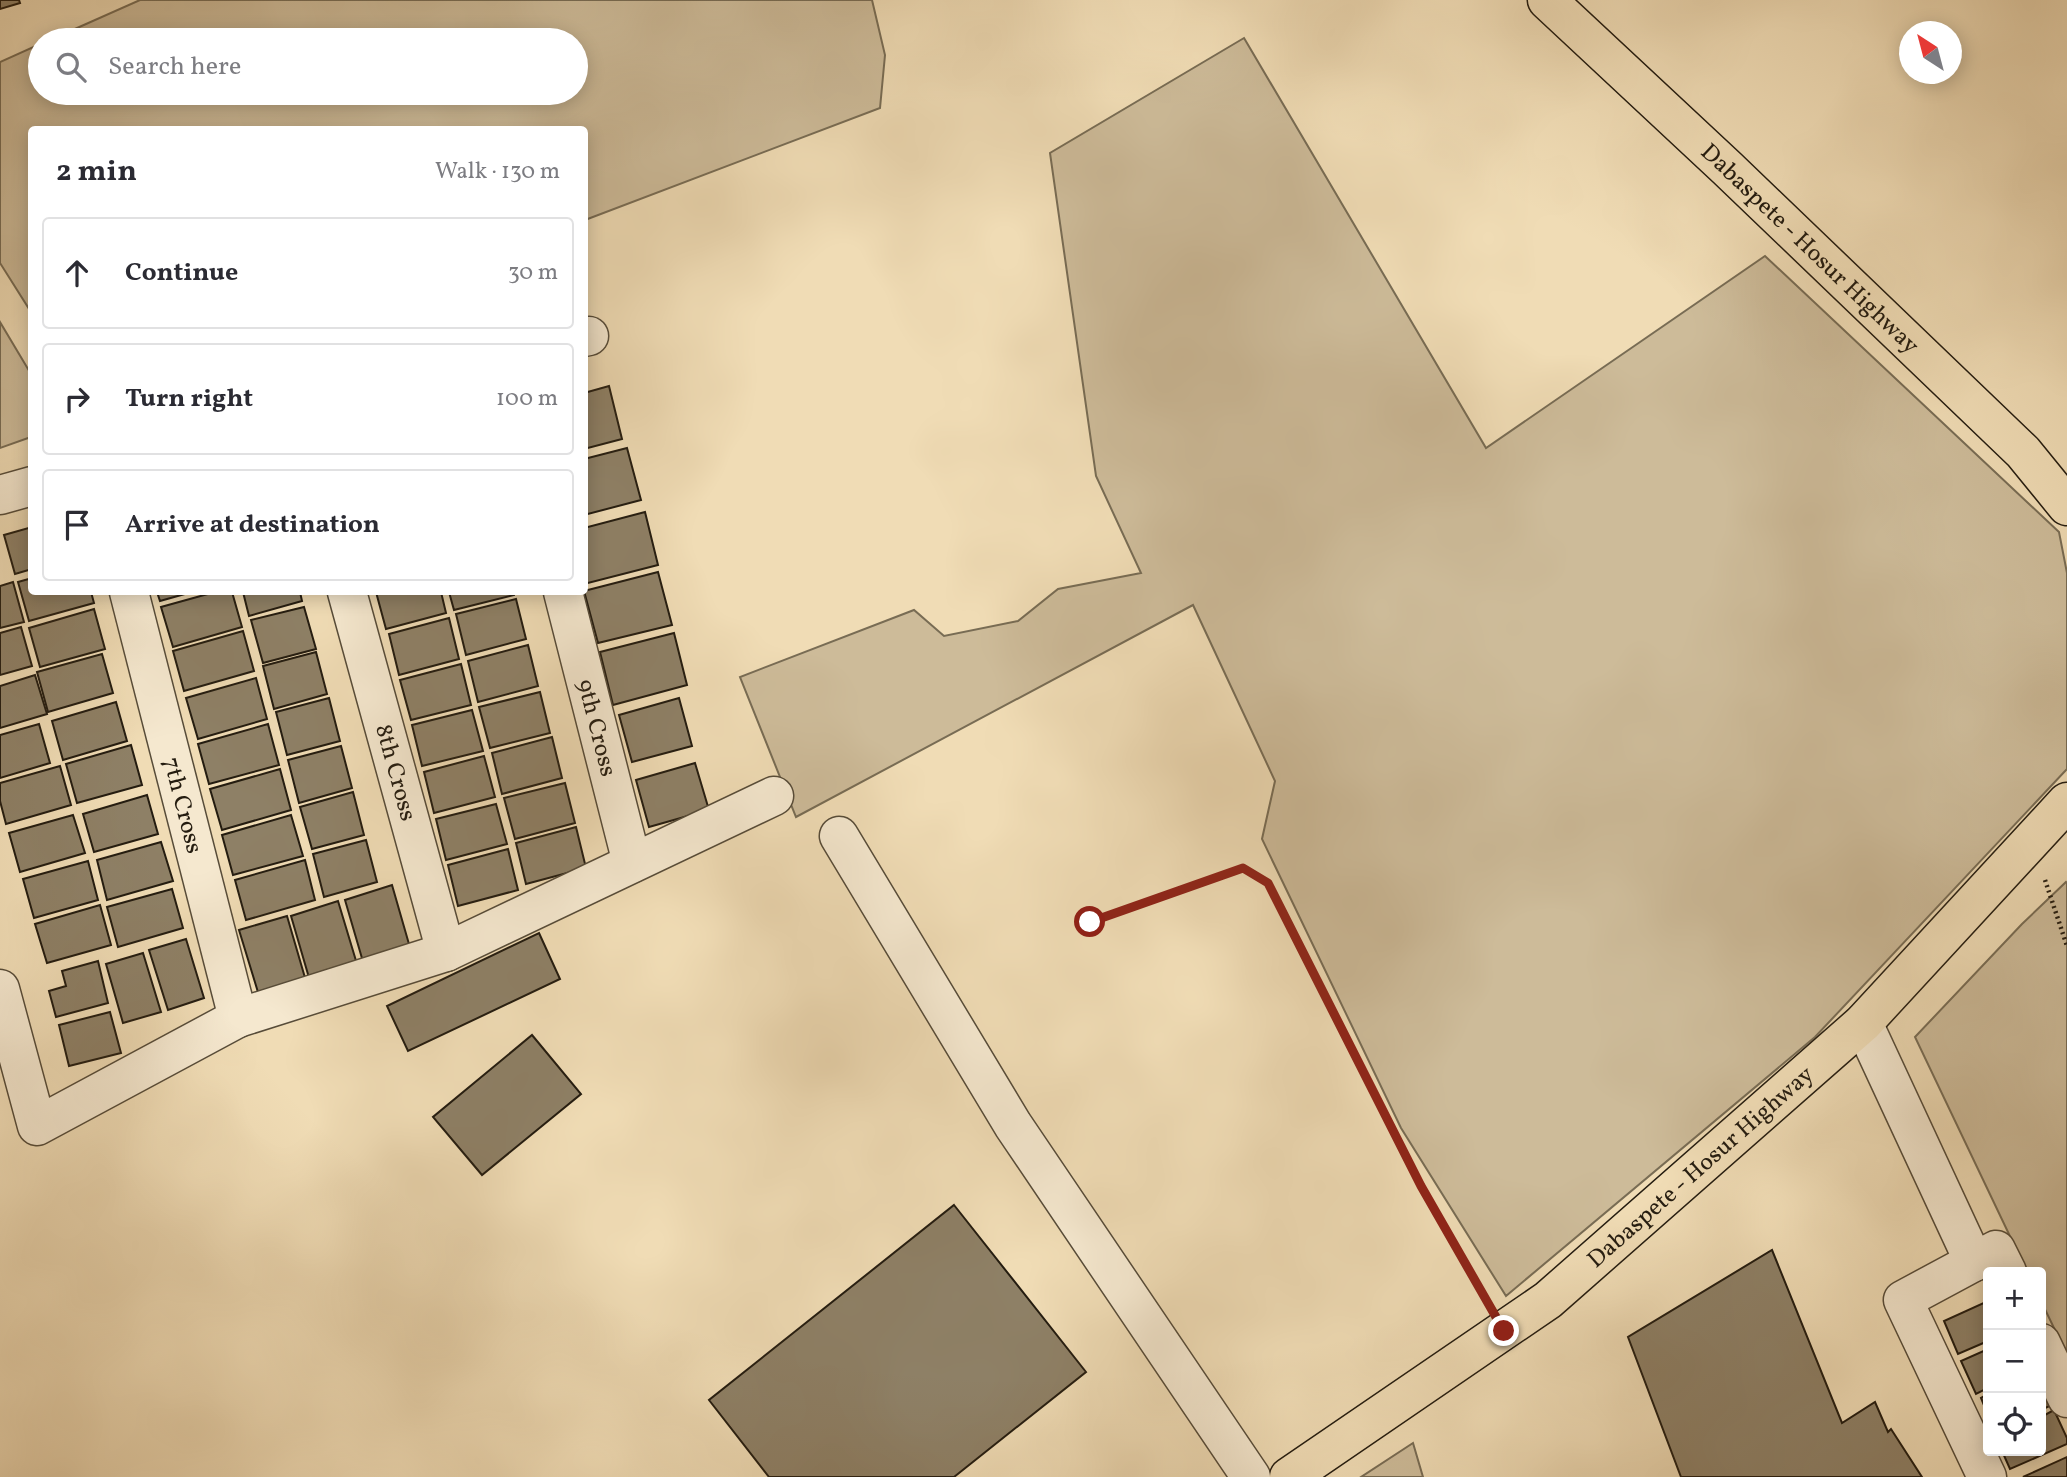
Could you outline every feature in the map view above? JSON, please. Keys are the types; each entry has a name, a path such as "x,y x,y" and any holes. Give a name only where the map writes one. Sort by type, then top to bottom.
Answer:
{"highway":[{"name":"Dabaspete - Hosur Highway","path":"1547,0 1727,168 2023,452 2067,506"},
{"name":"Dabaspete - Hosur Highway","path":"1289,1477 1548,1300 1863,1023 2067,803"}],"street":[{"path":"0,495 28,487"},
{"name":"7th Cross","path":"130,595 238,1018"},
{"name":"8th Cross","path":"348,595 446,952"},
{"name":"9th Cross","path":"563,595 632,863"},
{"path":"0,989 37,1126 238,1018 446,952 774,796"},
{"path":"839,836 1013,1125 1251,1477"},
{"path":"1863,1023 1990,1267"},
{"path":"1983,1270 1903,1300 1987,1477"},
{"path":"2046,1354 2067,1398"}],"path":[{"path":"2025,847 2044,877 2067,946"},
{"path":"1090,922 1243,868 1268,883 1421,1186 1504,1331"}],"shaded area":[{"path":"140,0 872,0 885,55 880,108 588,219 588,126 28,126 28,307 0,263 0,62 28,49 28,105 588,105 588,28 77,28"},
{"path":"1244,38 1486,448 1765,256 2059,532 2067,573 2067,769 1815,1037 1506,1296 1401,1128 1262,839 1275,781 1193,605 796,817 740,677 914,610 944,636 1018,621 1058,589 1141,573 1096,476 1050,153"},
{"path":"0,322 28,369 28,438 0,448"},
{"path":"2067,883 2067,1355 2046,1311 2046,1267 2025,1267 1915,1037 2022,924"},
{"path":"1413,1443 1423,1477 1361,1477"}],"building":[{"path":"0,0 19,0 20,3 0,9"},
{"path":"609,386 622,439 588,448 588,392"},
{"path":"627,448 641,500 588,514 588,458"},
{"path":"645,512 658,565 588,583 588,527"},
{"path":"28,528 28,570 15,574 4,535"},
{"path":"658,572 672,625 598,643 585,595 588,595 588,590"},
{"path":"28,579 28,595 92,595 94,603 29,621 18,582"},
{"path":"13,582 24,622 0,628 0,586"},
{"path":"158,595 181,595 160,601"},
{"path":"204,595 233,595 242,627 173,647 161,607"},
{"path":"244,595 301,595 302,601 249,616"},
{"path":"377,595 442,595 446,613 386,629"},
{"path":"450,595 514,595 454,610"},
{"path":"516,599 526,639 466,655 456,614"},
{"path":"304,607 316,649 263,663 251,620"},
{"path":"94,609 105,649 40,667 29,628"},
{"path":"449,618 459,659 399,675 389,634"},
{"path":"21,627 32,666 0,675 0,633"},
{"path":"243,631 254,671 184,691 173,651"},
{"path":"674,633 687,685 613,705 600,652"},
{"path":"528,645 538,686 478,702 468,661"},
{"path":"316,652 327,694 274,709 263,666"},
{"path":"102,654 113,693 48,712 37,672"},
{"path":"461,664 471,705 411,720 400,680"},
{"path":"35,675 47,714 0,728 0,686"},
{"path":"256,678 267,719 198,739 186,698"},
{"path":"540,692 550,733 490,748 479,707"},
{"path":"329,698 340,741 287,755 276,712"},
{"path":"679,698 692,746 632,762 619,715"},
{"path":"116,702 127,741 63,760 52,721"},
{"path":"472,710 483,751 422,766 412,725"},
{"path":"39,724 50,763 0,778 0,735"},
{"path":"268,724 279,765 209,784 198,744"},
{"path":"552,737 562,778 502,794 492,753"},
{"path":"131,745 142,785 77,803 66,764"},
{"path":"341,746 352,788 299,803 288,760"},
{"path":"484,756 495,797 434,813 424,772"},
{"path":"695,763 709,810 649,827 636,780"},
{"path":"60,766 71,805 6,824 0,801 0,783"},
{"path":"280,769 291,810 222,830 210,789"},
{"path":"565,783 575,823 515,839 504,798"},
{"path":"353,792 364,835 312,849 300,807"},
{"path":"147,795 158,834 94,852 83,814"},
{"path":"496,804 507,844 446,860 436,819"},
{"path":"73,815 85,853 20,872 9,833"},
{"path":"291,815 303,856 233,875 222,835"},
{"path":"576,827 586,868 526,884 516,843"},
{"path":"366,840 377,882 324,897 313,854"},
{"path":"161,842 173,881 107,900 97,860"},
{"path":"508,849 518,890 458,906 448,865"},
{"path":"305,860 315,900 246,920 235,880"},
{"path":"88,861 98,900 34,918 23,879"},
{"path":"392,885 413,958 366,972 345,900"},
{"path":"172,889 183,928 118,947 107,907"},
{"path":"338,901 360,974 312,988 291,916"},
{"path":"100,905 111,945 47,963 35,924"},
{"path":"287,916 308,988 261,1002 239,930"},
{"path":"539,933 560,979 408,1051 387,1006"},
{"path":"186,939 204,998 168,1010 149,950"},
{"path":"143,953 161,1012 123,1023 106,964"},
{"path":"98,961 108,1003 56,1017 49,991 66,986 62,971"},
{"path":"110,1012 121,1053 69,1066 59,1025"},
{"path":"532,1035 581,1094 482,1175 433,1117"},
{"path":"954,1205 1086,1372 954,1477 769,1477 709,1400"},
{"path":"1772,1250 1842,1423 1875,1402 1888,1432 1891,1429 1922,1477 1681,1477 1628,1337"},
{"path":"1983,1303 1983,1343 1958,1354 1944,1321"},
{"path":"1983,1351 1983,1390 1976,1394 1961,1361"},
{"path":"2046,1386 2054,1404 2046,1408"},
{"path":"2054,1410 2067,1438 2067,1444 2046,1453 2046,1414"},
{"path":"2004,1456 2040,1456 2010,1469"},
{"path":"2067,1457 2067,1477 2023,1477"}],"route":[{"path":"1090,922 1243,868 1268,883 1421,1186 1504,1331"}]}
